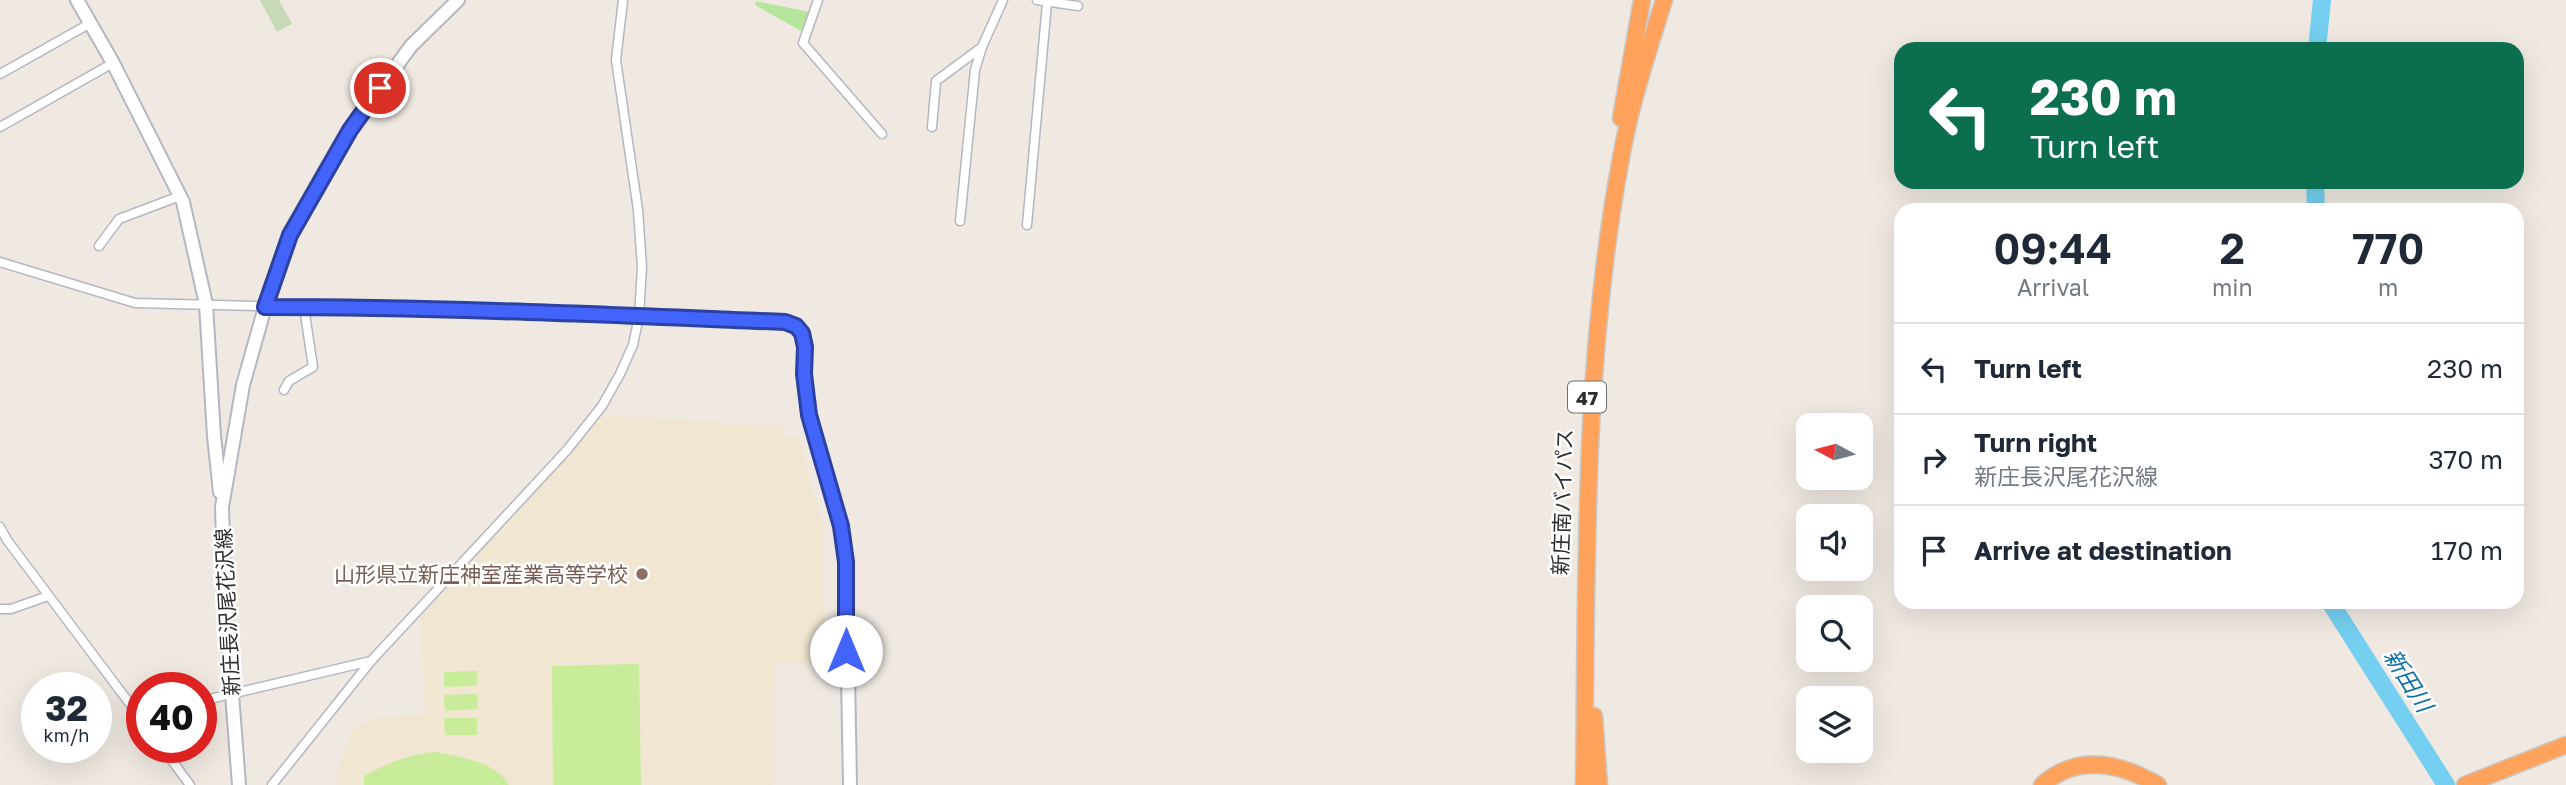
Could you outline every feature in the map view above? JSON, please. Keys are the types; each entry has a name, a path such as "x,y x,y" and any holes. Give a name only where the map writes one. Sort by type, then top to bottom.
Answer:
{"highway":[{"name":"47","path":"1608,221 1642,0"},
{"name":"47","path":"1608,221 1621,156 1664,0"},
{"name":"新庄南バイパス","path":"1582,573 1591,402 1608,221"},
{"path":"1576,785 1582,573"},
{"path":"1582,573 1584,785"},
{"path":"1582,573 1599,785"},
{"path":"2473,784 2566,747"},
{"path":"2042,785 2073,766 2101,764 2130,770 2158,785"},
{"path":"2055,785 2077,775 2102,773 2115,775 2137,785"}],"street":[{"path":"77,0 113,63 180,196 191,233 206,304 214,436 222,507"},
{"name":"新庄長沢尾花沢線","path":"239,785 231,694 222,507 243,385 265,307 290,235 350,130 411,47 458,0"},
{"path":"272,785 371,661 567,450 603,406 633,345 639,316 642,267 638,210 616,60 623,0"},
{"path":"818,0 803,43 882,134"},
{"path":"960,221 975,70 1003,0"},
{"path":"1037,0 1079,6"},
{"path":"1027,225 1047,3"},
{"path":"0,74 89,24"},
{"path":"932,127 936,81 982,47"},
{"path":"0,127 113,63"},
{"path":"99,246 119,219 180,196"},
{"path":"0,262 135,303 639,316 785,322 796,326 802,333 805,347 804,374 809,415 841,526 846,562 849,785"},
{"path":"284,390 289,381 313,367 304,307"},
{"path":"0,527 3,541 126,697"},
{"path":"0,609 11,609 48,596"},
{"path":"217,697 371,661"},
{"path":"174,763 190,785"}],"shaded area":[{"name":"山形県立新庄神室産業高等学校","path":"603,415 785,426 785,437 799,438 824,530 825,662 775,664 774,785 337,785 338,768 354,728 376,718 425,714 420,618"}],"green space":[{"path":"260,0 279,0 292,24 277,32"},
{"path":"756,1 809,12 805,28 801,31 755,5"},
{"path":"639,664 641,785 553,785 552,666"},
{"path":"477,671 477,686 444,687 444,672"},
{"path":"477,694 478,709 445,711 444,695"},
{"path":"444,718 477,718 477,735 445,735"},
{"path":"435,752 466,758 486,766 503,777 509,785 364,785 364,776 381,767 407,757"}],"waterway":[{"name":"新田川","path":"2318,42 2322,0"},
{"name":"新田川","path":"2315,189 2316,203"},
{"name":"新田川","path":"2334,609 2446,785"}],"place":[{"name":"山形県立新庄神室産業高等学校","path":"642,574"}],"route":[{"path":"380,88 350,130 290,235 265,307 639,316 785,322 796,326 802,333 805,347 804,374 809,415 841,526 846,562 846,651"}]}
